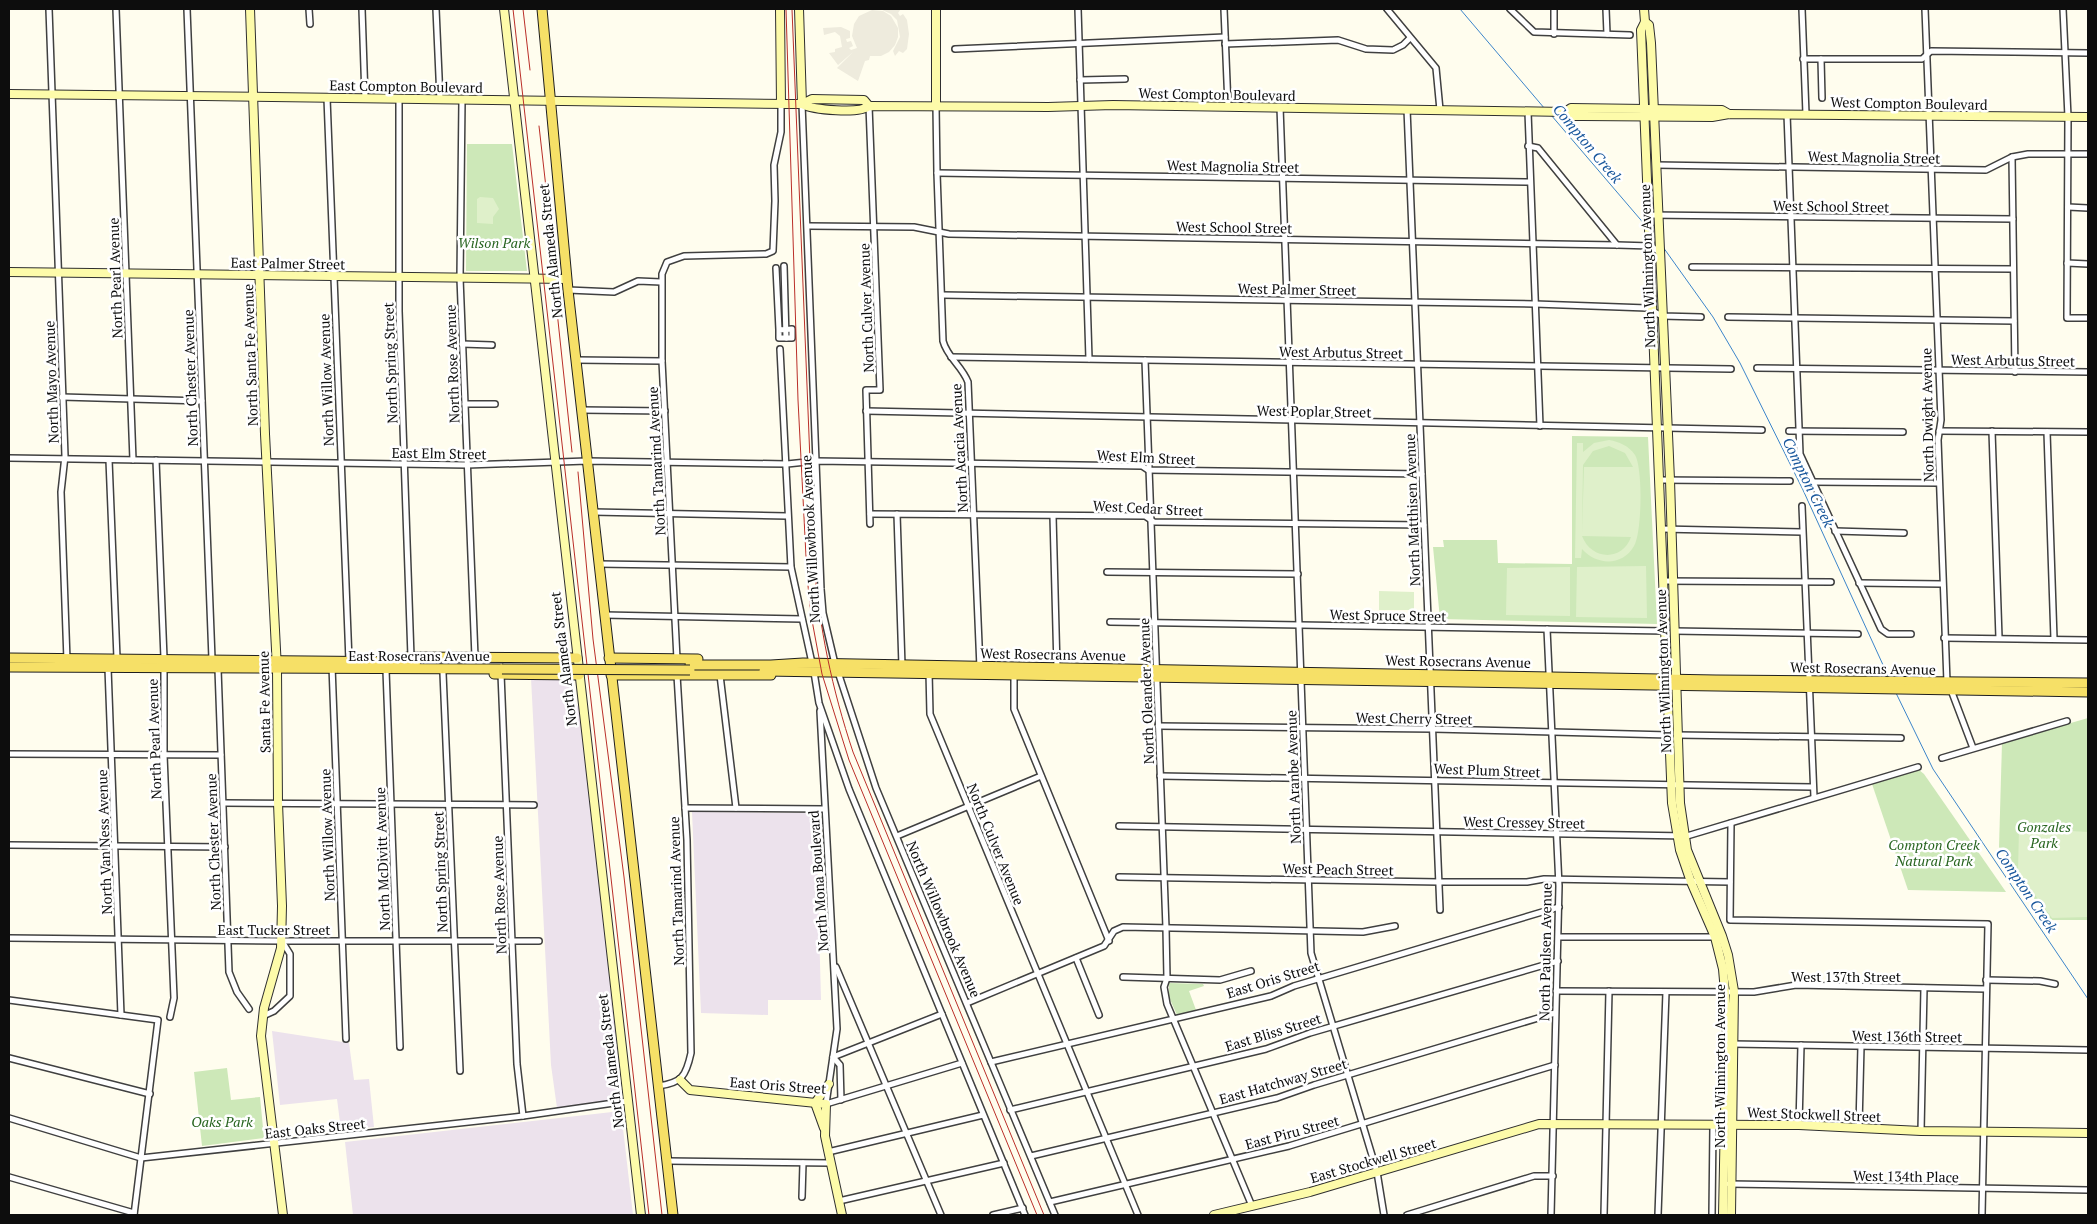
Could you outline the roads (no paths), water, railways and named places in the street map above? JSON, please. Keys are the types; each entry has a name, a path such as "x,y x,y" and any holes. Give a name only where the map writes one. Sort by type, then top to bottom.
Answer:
{"main road":[{"name":"North Santa Fe Avenue","path":"250,9 267,462"},
{"name":"North Alameda Street","path":"504,9 516,99 534,279 642,1215"},
{"name":"North Alameda Street","path":"542,9 549,99 581,410 673,1215"},
{"path":"780,9 781,104"},
{"path":"799,9 802,104"},
{"path":"936,9 936,106"},
{"path":"1644,9 1645,22 1649,25 1651,43 1649,113"},
{"name":"East Compton Boulevard","path":"9,94 462,100 549,99 802,104"},
{"name":"West Compton Boulevard","path":"802,104 812,99 864,100 869,106 1228,106 1561,112 1577,116 1649,113 1712,117 1729,114 2088,117"},
{"name":"North Wilmington Avenue","path":"1649,113 1656,165 1650,246 1656,429 1675,785 1680,836 1691,882 1718,936"},
{"name":"North Wilmington Avenue","path":"1649,113 1652,216 1658,227 1666,429 1670,480 1674,631 1671,683"},
{"name":"East Palmer Street","path":"9,272 567,279"},
{"name":"Santa Fe Avenue","path":"267,462 276,665 282,941"},
{"path":"366,661 412,657 577,658"},
{"name":"East Rosecrans Avenue","path":"9,658 108,668 218,669 276,665 332,665 386,670 414,668 833,668"},
{"name":"East Rosecrans Avenue","path":"9,667 117,658 212,659 276,665"},
{"path":"609,658 677,659 809,668"},
{"name":"East Rosecrans Avenue","path":"332,665 349,661 366,661 501,668"},
{"path":"386,670 443,673 501,668 579,674"},
{"path":"611,674 780,675 809,668"},
{"name":"West Rosecrans Avenue","path":"833,668 1671,683 1904,685 2088,692"},
{"name":"West Rosecrans Avenue","path":"1014,671 1057,668 1155,674"},
{"name":"West Rosecrans Avenue","path":"1949,686 2088,683"},
{"name":"North Wilmington Avenue","path":"1680,836 1700,883 1718,936 1730,991 1727,1184 1723,1215"},
{"path":"282,941 262,1016 261,1036 283,1215"},
{"name":"East Oris Street","path":"680,1080 690,1090 826,1104"},
{"path":"825,1129 815,1103 829,1084"},
{"path":"826,1104 825,1129 828,1152 842,1215"},
{"name":"West Stockwell Street","path":"1539,1124 1714,1126 1799,1124 1921,1131 2088,1133"},
{"name":"East Stockwell Street","path":"1214,1215 1233,1213 1539,1124"},
{"name":"North Wilmington Avenue","path":"1727,1184 1731,1215"}],"street":[{"name":"North Mayo Avenue","path":"48,9 65,459 61,492 67,663"},
{"name":"North Pearl Avenue","path":"116,9 133,460"},
{"name":"North Chester Avenue","path":"187,9 212,659"},
{"path":"309,9 310,24"},
{"path":"362,9 365,98"},
{"path":"436,9 440,99"},
{"path":"1078,9 1089,359"},
{"path":"1224,9 1228,106"},
{"path":"1388,9 1436,68 1440,110"},
{"path":"1510,9 1529,30 1539,34 1630,35"},
{"path":"1554,9 1554,34"},
{"path":"1606,9 1607,34"},
{"path":"1802,9 1806,114"},
{"name":"North Dwight Avenue","path":"1925,9 1941,420 1939,431 1939,483 1944,638 1949,686 1973,748"},
{"path":"2063,9 2069,154 2067,318 2088,318"},
{"path":"956,49 1079,42 1225,37"},
{"path":"1225,44 1338,40 1366,49 1392,50 1403,45 1410,38"},
{"path":"1803,59 1922,59 1931,52 2088,53"},
{"path":"1821,59 1822,98"},
{"path":"1080,80 1126,79"},
{"name":"North Willow Avenue","path":"327,98 349,661"},
{"name":"North Spring Street","path":"399,99 400,277 412,657"},
{"name":"North Rose Avenue","path":"462,100 460,278 475,658"},
{"name":"North Tamarind Avenue","path":"677,659 674,564 662,361 661,282 667,262 684,256 766,254 773,251 776,201 774,165 781,132 781,104"},
{"name":"North Willowbrook Avenue","path":"802,104 823,613 833,668 876,788 1055,1215"},
{"name":"North Culver Avenue","path":"869,106 880,390 866,390 870,524"},
{"name":"North Acacia Avenue","path":"936,106 936,173 943,341 951,357 962,369 968,382 980,671"},
{"path":"1280,107 1294,472"},
{"name":"North Matthisen Avenue","path":"1408,109 1440,910"},
{"path":"1528,112 1540,426"},
{"path":"1788,114 1790,216 1800,454 1859,583 1884,632 1911,634"},
{"path":"1528,146 1538,148 1617,245"},
{"name":"West Magnolia Street","path":"1656,165 1986,170 2012,157 2028,154 2088,154"},
{"path":"2012,157 2015,372"},
{"name":"West Magnolia Street","path":"936,173 1530,182"},
{"path":"2068,207 2088,208"},
{"name":"West School Street","path":"1652,216 2012,219"},
{"name":"West School Street","path":"808,226 914,227 940,233 1650,246"},
{"path":"1650,246 1659,252"},
{"path":"2067,264 2088,264"},
{"path":"784,266 786,329"},
{"path":"1692,267 2013,268"},
{"path":"776,268 779,338 792,338 792,329 779,330"},
{"path":"568,290 614,292 638,281 661,282"},
{"name":"West Palmer Street","path":"942,295 1535,304 1647,308 1652,310"},
{"path":"1652,310 1662,316 1701,317"},
{"path":"1728,317 2014,320"},
{"path":"462,344 492,345"},
{"name":"North Willowbrook Avenue","path":"780,349 791,567 802,619 809,668 849,789 1026,1215"},
{"name":"West Arbutus Street","path":"951,357 1731,369"},
{"path":"576,360 662,361"},
{"name":"North Oleander Avenue","path":"1145,360 1155,622 1155,674 1166,928 1167,978 1164,987 1165,996 1252,1206"},
{"name":"West Arbutus Street","path":"1757,368 2088,372"},
{"path":"62,397 202,401"},
{"path":"465,404 496,404"},
{"path":"581,410 665,410"},
{"name":"West Poplar Street","path":"866,411 1141,416 1146,419 1762,430"},
{"path":"1789,431 1902,432"},
{"path":"1939,431 2088,432"},
{"path":"1992,431 1999,638"},
{"path":"2047,432 2054,639"},
{"name":"East Elm Street","path":"9,458 467,465 587,461 787,464 868,462"},
{"path":"109,460 117,658"},
{"name":"North Pearl Avenue","path":"156,460 164,658 164,755 173,939 174,998 170,1017"},
{"name":"West Elm Street","path":"868,462 1142,466 1148,470 1422,474"},
{"name":"North Aranbe Avenue","path":"1294,472 1311,953 1377,1172 1384,1215"},
{"path":"1659,480 1790,481"},
{"path":"1812,482 1939,483"},
{"path":"1802,506 1812,787 1814,797"},
{"path":"593,512 787,516"},
{"name":"West Cedar Street","path":"870,514 1145,516 1154,522 1424,525"},
{"path":"897,514 902,669"},
{"path":"1053,516 1057,668"},
{"path":"1661,530 1802,532"},
{"path":"1835,531 1904,533"},
{"path":"598,564 791,567"},
{"path":"1107,572 1298,574"},
{"path":"1664,581 1831,582"},
{"path":"1859,583 1942,584"},
{"path":"604,615 802,619"},
{"name":"West Spruce Street","path":"1110,622 1666,631"},
{"name":"North Paulsen Avenue","path":"1547,629 1559,907 1555,1013 1552,1215"},
{"path":"1674,631 1858,634"},
{"path":"1944,638 2088,640"},
{"name":"North Willow Avenue","path":"332,665 346,1040"},
{"name":"North Van Ness Avenue","path":"108,668 121,1015"},
{"name":"North Rose Avenue","path":"501,668 517,1064 523,1116"},
{"name":"North Chester Avenue","path":"218,669 229,972 232,982 249,1008"},
{"name":"North McDivitt Avenue","path":"386,670 400,1047"},
{"name":"North Culver Avenue","path":"929,670 930,714 1138,1215"},
{"path":"1014,671 1014,709 1109,941"},
{"name":"North Spring Street","path":"443,673 460,1071"},
{"name":"North Tamarind Avenue","path":"677,675 685,808 692,1042 689,1063 680,1080"},
{"path":"720,675 736,808"},
{"name":"North Mona Boulevard","path":"819,703 835,965 837,1029 826,1104"},
{"path":"1942,758 2067,721"},
{"name":"West Cherry Street","path":"1158,726 1901,738"},
{"path":"9,754 221,755"},
{"name":"West Cressey Street","path":"1119,826 1680,836 1731,823 1918,767"},
{"path":"897,836 1041,776"},
{"name":"West Plum Street","path":"1160,776 1812,787"},
{"path":"224,804 534,805"},
{"path":"685,808 824,809"},
{"path":"1731,823 1730,920 1988,924 1982,1215"},
{"path":"9,845 225,847"},
{"name":"West Peach Street","path":"1119,877 1439,882 1557,880 1730,882"},
{"name":"East Oris Street","path":"991,1062 1271,996 1318,978 1559,907"},
{"path":"967,1003 1104,946 1118,928 1374,931 1395,926"},
{"path":"1559,936 1718,936"},
{"name":"East Tucker Street","path":"9,938 396,942 539,941"},
{"path":"262,1016 274,1011 290,996 290,954 282,941"},
{"path":"1076,958 1099,1015"},
{"name":"East Bliss Street","path":"1010,1110 1266,1049 1334,1026 1558,961"},
{"path":"835,965 870,1043 941,1215"},
{"path":"1123,977 1220,980 1251,971"},
{"path":"1986,980 2040,981 2055,984"},
{"name":"West 137th Street","path":"1556,990 1754,992 1796,986 1986,989"},
{"path":"1921,1131 1924,988"},
{"path":"1604,1215 1610,991"},
{"path":"1658,1215 1666,992"},
{"path":"9,1000 158,1020 134,1214 9,1177"},
{"name":"East Hatchway Street","path":"1031,1156 1277,1098 1348,1074 1555,1013"},
{"path":"833,1057 942,1014"},
{"name":"West 136th Street","path":"1730,1044 2088,1050"},
{"path":"1799,1124 1801,1045"},
{"path":"1859,1126 1861,1046"},
{"name":"North Mona Boulevard","path":"833,1057 840,1065 841,1100"},
{"path":"9,1058 150,1094"},
{"name":"East Oris Street","path":"826,1104 962,1063"},
{"name":"East Piru Street","path":"1050,1202 1289,1146 1555,1065"},
{"path":"658,1086 675,1083 680,1080"},
{"name":"East Oaks Street","path":"9,1118 141,1158 523,1116 628,1101"},
{"path":"828,1152 983,1115"},
{"path":"1712,1215 1714,1126"},
{"path":"668,1161 830,1163"},
{"path":"802,1197 804,1163"},
{"path":"839,1201 1004,1163"},
{"path":"1407,1215 1534,1176 1553,1176"},
{"name":"West 134th Place","path":"1727,1184 2088,1190"},
{"path":"993,1215 1023,1208"}],"waterway":[{"name":"Compton Creek","path":"1460,9 1545,109"},
{"name":"Compton Creek","path":"1551,115 1646,226"},
{"name":"Compton Creek","path":"1663,247 1713,317 1740,363 1803,490 1889,678"},
{"name":"Compton Creek","path":"1896,693 1933,769 2088,999"}],"tram line":[{"path":"786,9 798,400 807,576 811,615 822,674 849,760 1037,1215"}],"railway":[{"path":"513,9 649,1215"},
{"path":"523,9 530,70"},
{"path":"792,9 814,561 819,610 828,658 853,752 1044,1215"},
{"path":"539,126 554,258"},
{"path":"556,302 572,452"},
{"path":"578,472 593,639 624,877 662,1215"}],"park label":[{"name":"Wilson Park","path":"494,242"},
{"name":"Gonzales Park","path":"2044,834"},
{"name":"Compton Creek Natural Park","path":"1934,852"},
{"name":"Oaks Park","path":"222,1121"}]}
